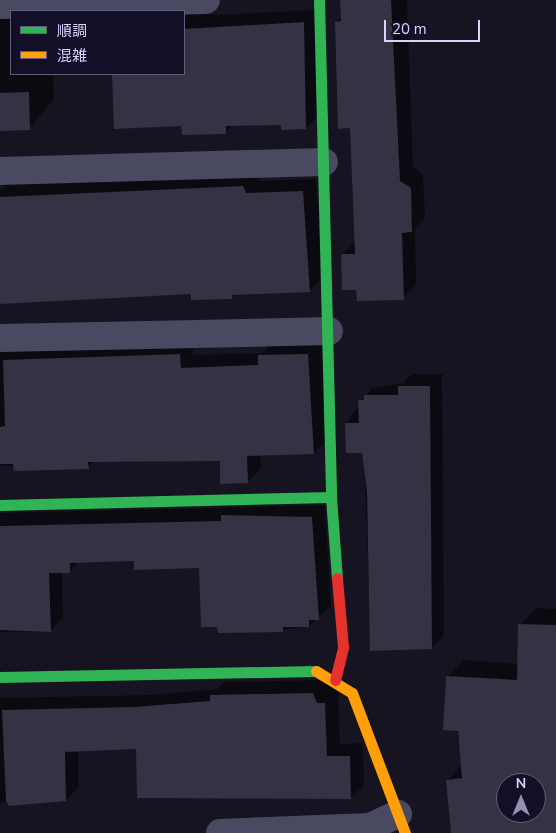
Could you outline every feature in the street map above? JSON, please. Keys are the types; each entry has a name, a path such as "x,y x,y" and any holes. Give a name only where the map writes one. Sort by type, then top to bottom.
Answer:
{"street":[{"path":"0,6 206,0"},
{"path":"319,0 329,331 331,497 343,647 335,680"},
{"path":"0,171 324,162"},
{"path":"0,338 329,331"},
{"path":"0,505 331,497"},
{"path":"0,677 316,671 335,680 352,693 365,718 402,823 353,828 220,833"}],"building":[{"path":"340,0 391,0 400,181 411,188 412,232 402,233 404,300 357,301 356,290 342,290 341,254 355,254 350,128 338,129 335,22 341,21"},
{"path":"304,22 306,129 281,130 281,125 226,126 226,134 182,135 181,126 114,129 112,75 185,75 185,29"},
{"path":"29,92 30,130 0,131 0,93"},
{"path":"243,186 246,193 303,191 310,292 232,295 232,299 191,300 191,294 0,304 0,197"},
{"path":"180,354 181,368 258,365 258,355 308,354 314,454 247,456 248,483 220,484 220,461 88,462 89,469 14,471 13,464 0,464 0,427 5,426 3,360"},
{"path":"398,386 430,386 432,649 370,651 367,492 362,453 346,453 345,423 359,423 358,400 364,400 364,395 398,395"},
{"path":"221,515 312,517 319,620 309,620 309,627 283,627 283,632 218,633 217,627 201,627 199,568 134,570 134,561 70,563 70,573 49,573 51,632 0,630 0,526 221,521"},
{"path":"518,624 556,625 556,833 451,833 446,780 462,778 458,731 443,730 446,676 517,680"},
{"path":"313,693 317,703 325,703 327,756 350,756 351,799 137,798 136,749 65,752 66,801 9,806 6,801 2,710 134,707 210,701 210,695"}],"traffic: fast":[{"path":"319,0 331,497 337,578"},
{"path":"0,505 331,497"},
{"path":"0,677 316,671"}],"traffic: slow":[{"path":"316,671 352,693 405,833"}],"traffic: jam":[{"path":"335,680 343,647 337,578"}]}
